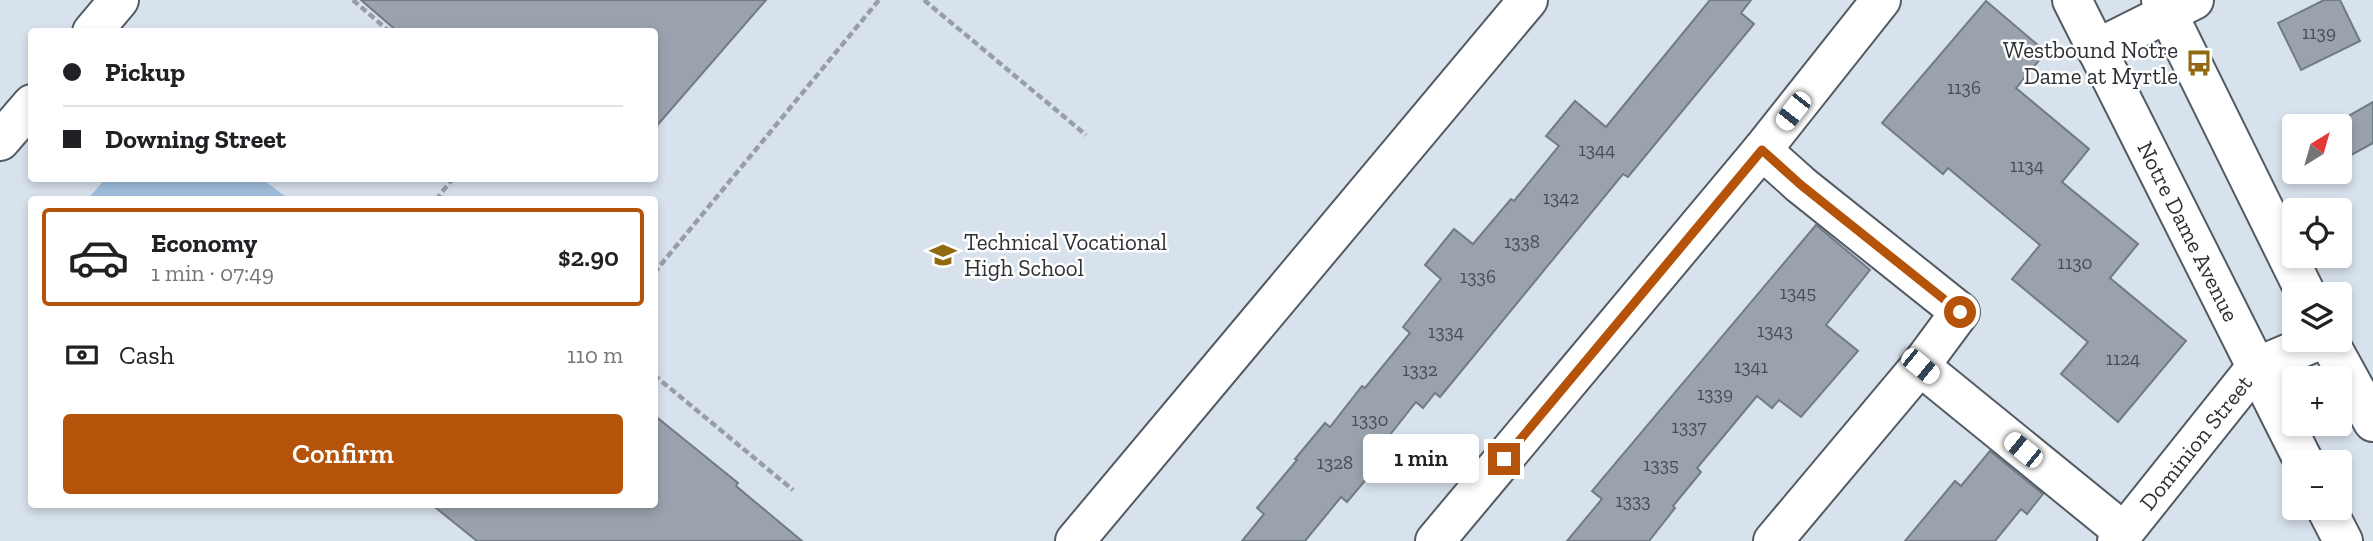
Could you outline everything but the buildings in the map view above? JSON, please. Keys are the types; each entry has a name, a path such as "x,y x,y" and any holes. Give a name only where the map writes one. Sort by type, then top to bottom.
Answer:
{"main road":[{"path":"95,28 119,0"},
{"path":"1075,541 1528,0"},
{"name":"Notre Dame Avenue","path":"2072,0 2298,450"},
{"path":"2096,49 2174,4 2301,282"},
{"path":"1435,541 1762,150 1867,5"},
{"path":"0,141 28,109"},
{"path":"1762,150 1801,185 1960,312 1920,366 1773,541"},
{"name":"Dominion Street","path":"2120,537 2256,367 2292,352"},
{"path":"2335,352 2373,422"},
{"path":"1920,366 2120,537"},
{"path":"2332,520 2343,541"}],"path":[{"path":"352,0 385,28"},
{"path":"658,268 879,0"},
{"path":"924,0 1086,135"},
{"path":"439,196 450,182"},
{"path":"658,378 793,490"}],"shaded area":[{"path":"102,182 266,182 285,196 91,196"}],"place":[{"name":"Westbound Notre Dame at Myrtle","path":"2199,63"},
{"name":"Technical Vocational High School","path":"943,255"}],"route":[{"path":"1504,459 1762,150 1801,185 1960,312"}]}
